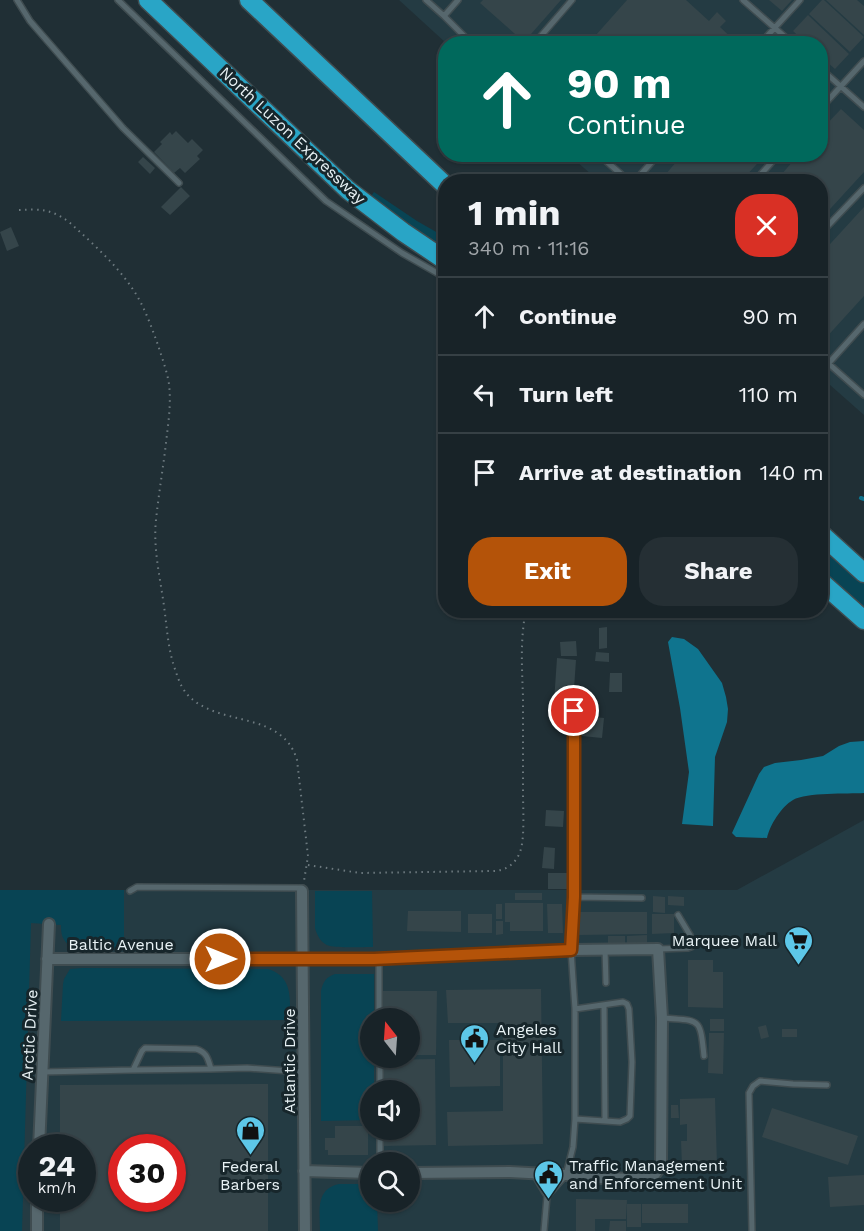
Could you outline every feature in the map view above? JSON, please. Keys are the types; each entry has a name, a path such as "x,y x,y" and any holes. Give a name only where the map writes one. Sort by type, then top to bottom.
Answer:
{"highway":[{"name":"North Luzon Expressway","path":"148,0 348,190 438,256"},
{"path":"249,0 438,178"},
{"path":"828,540 864,573"},
{"path":"828,588 864,620"}],"street":[{"name":"Atlantic Drive","path":"302,890 305,1231"},
{"name":"Arctic Drive","path":"40,1134 49,924"},
{"name":"Baltic Avenue","path":"47,959 376,959 571,950 658,949"},
{"path":"420,1173 510,1172 595,1178 649,1178 655,1174 661,1166 662,1018 658,949"},
{"path":"304,1172 360,1173"},
{"path":"37,1212 37,1231"}],"lane":[{"path":"17,0 30,21 123,128 179,183"},
{"path":"118,0 326,201 402,253 438,273"},
{"path":"426,0 464,36"},
{"path":"444,16 458,0"},
{"path":"541,36 572,0"},
{"path":"743,0 785,36"},
{"path":"767,36 800,0"},
{"path":"828,101 864,62"},
{"path":"828,75 864,107"},
{"path":"608,162 622,174"},
{"path":"640,174 651,162"},
{"path":"761,174 772,162"},
{"path":"828,226 864,188"},
{"path":"864,324 828,364 864,395"},
{"path":"547,1197 566,1175 573,1147 575,1119 571,950 574,897 574,711"},
{"path":"130,891 137,887 302,890"},
{"path":"574,897 642,898"},
{"path":"658,949 691,947 690,935 678,915"},
{"path":"605,949 606,983"},
{"path":"376,959 378,1008"},
{"path":"574,1009 622,1002 627,1005 632,1062 630,1116 624,1121 575,1119"},
{"path":"603,1006 605,1121"},
{"path":"662,1018 691,1020 697,1023 701,1030 704,1056"},
{"path":"133,1070 145,1048 196,1048 205,1053 211,1069"},
{"path":"42,1072 247,1068 304,1072"},
{"path":"752,1231 749,1093 760,1081 827,1084"},
{"path":"534,1174 547,1197 544,1231"}],"path":[{"path":"20,210 49,211 69,222 133,289 151,325 167,375 170,399 155,540 167,633 176,672 182,687 198,704 268,728 287,741 294,750 309,856 302,890"},
{"path":"308,866 376,874 501,871 510,867 520,851 522,839 522,644 525,618"}],"shaded area":[{"path":"399,0 864,0 864,415 828,383 828,174 591,174 577,162 828,162 828,36 438,36"},
{"path":"374,192 438,233 438,249 369,199"},
{"path":"828,547 864,579 864,611 828,578"},
{"path":"672,637 684,639 698,649 722,683 726,697 727,722 715,757 713,826 682,824 689,772 668,642"},
{"path":"864,741 864,793 799,797 784,807 767,838 736,837 732,833 764,767 775,763 823,756 839,746"},
{"path":"864,820 864,1231 0,1231 0,890 737,890"},
{"path":"0,890 124,890 124,949 70,946 62,937 61,925 31,923 25,1134 18,1134 18,1212 23,1212 22,1231 0,1231"},
{"path":"315,891 372,891 373,947 334,947 322,941 315,928"},
{"path":"70,969 268,969 282,977 286,983 290,996 290,1020 61,1021 64,979"},
{"path":"335,974 374,974 374,1008 360,1008 360,1068 374,1068 374,1080 360,1080 360,1120 321,1121 321,991 325,980"},
{"path":"339,1184 360,1184 360,1212 377,1212 378,1231 320,1231 320,1202 322,1196 331,1187"}],"building":[{"path":"483,0 561,0 529,36 517,36 480,3"},
{"path":"627,0 686,0 709,21 717,12 726,21 720,27 730,36 595,36"},
{"path":"769,0 792,0 782,11"},
{"path":"822,0 864,37 850,52 809,14"},
{"path":"826,0 857,0 864,6 864,35"},
{"path":"808,15 849,54 835,69 828,63 828,36 798,36 793,31"},
{"path":"841,109 864,130 864,172 828,211 828,174 782,174 792,162 828,162 828,123"},
{"path":"176,131 188,143 192,139 203,150 197,156 200,159 185,173 180,168 174,173 154,152 170,132 172,135"},
{"path":"143,157 155,168 150,174 138,162"},
{"path":"676,162 759,162 748,174 666,174"},
{"path":"181,187 190,196 170,215 161,207"},
{"path":"864,207 864,296 828,336 828,246"},
{"path":"11,227 19,246 7,251 0,232"},
{"path":"607,627 607,648 599,649 599,628"},
{"path":"576,641 577,656 561,656 560,642"},
{"path":"596,652 609,653 609,662 595,661"},
{"path":"557,658 576,660 573,703 554,702"},
{"path":"610,673 622,673 622,692 609,692"},
{"path":"584,716 604,718 602,738 582,736"},
{"path":"546,810 564,811 563,827 545,826"},
{"path":"544,847 555,848 554,869 542,868"},
{"path":"548,873 567,873 567,889 548,889"},
{"path":"515,893 542,893 542,900 515,900"},
{"path":"653,896 665,897 665,913 653,912"},
{"path":"668,896 684,897 684,906 668,905"},
{"path":"505,903 543,903 543,931 510,931 510,922 505,922"},
{"path":"496,904 502,904 502,919 496,919"},
{"path":"547,904 562,904 563,933 548,933"},
{"path":"408,911 461,911 461,932 407,931"},
{"path":"579,912 647,912 647,934 579,935"},
{"path":"468,914 492,914 492,933 468,933"},
{"path":"652,914 674,914 674,933 652,934"},
{"path":"496,921 503,921 503,934 496,935"},
{"path":"647,935 647,945 627,945 627,936"},
{"path":"608,936 625,936 625,945 608,946"},
{"path":"688,960 713,960 713,972 723,972 723,1008 688,1007"},
{"path":"541,989 543,1144 448,1146 447,1112 503,1111 503,1023 448,1023 446,990"},
{"path":"382,991 437,991 436,1055 420,1055 420,1008 382,1008"},
{"path":"710,1019 724,1019 724,1031 710,1031"},
{"path":"766,1025 769,1037 761,1039 758,1027"},
{"path":"782,1029 797,1029 797,1037 782,1037"},
{"path":"709,1033 724,1033 723,1074 708,1073"},
{"name":"Angeles City Hall","path":"449,1040 500,1040 500,1086 450,1087"},
{"path":"420,1059 435,1059 436,1145 383,1146 383,1140 420,1140 420,1080 383,1080 382,1068 420,1068"},
{"path":"268,1084 268,1231 60,1231 60,1212 96,1212 96,1134 60,1134 60,1085"},
{"path":"715,1098 717,1165 682,1166 681,1141 687,1141 687,1124 680,1125 680,1099"},
{"path":"671,1105 678,1105 679,1118 671,1118"},
{"path":"772,1108 858,1136 848,1165 762,1137"},
{"path":"335,1126 360,1126 360,1140 368,1140 368,1152 360,1152 360,1155 328,1155 328,1150 325,1150 325,1138 335,1138"},
{"path":"864,1175 864,1205 830,1207 828,1177"},
{"path":"576,1199 627,1200 626,1219 595,1219 595,1231 576,1231"},
{"path":"627,1204 641,1204 641,1227 627,1227"},
{"path":"642,1204 688,1204 688,1223 642,1223"},
{"path":"610,1221 626,1221 626,1231 609,1231"}],"place":[{"name":"Marquee Mall","path":"798,966"},
{"name":"Angeles City Hall","path":"475,1064"},
{"name":"Federal Barbers","path":"250,1156"},
{"name":"Traffic Management and Enforcement Unit","path":"548,1200"}],"route":[{"path":"220,959 374,959 571,950 574,897 574,711"}]}
